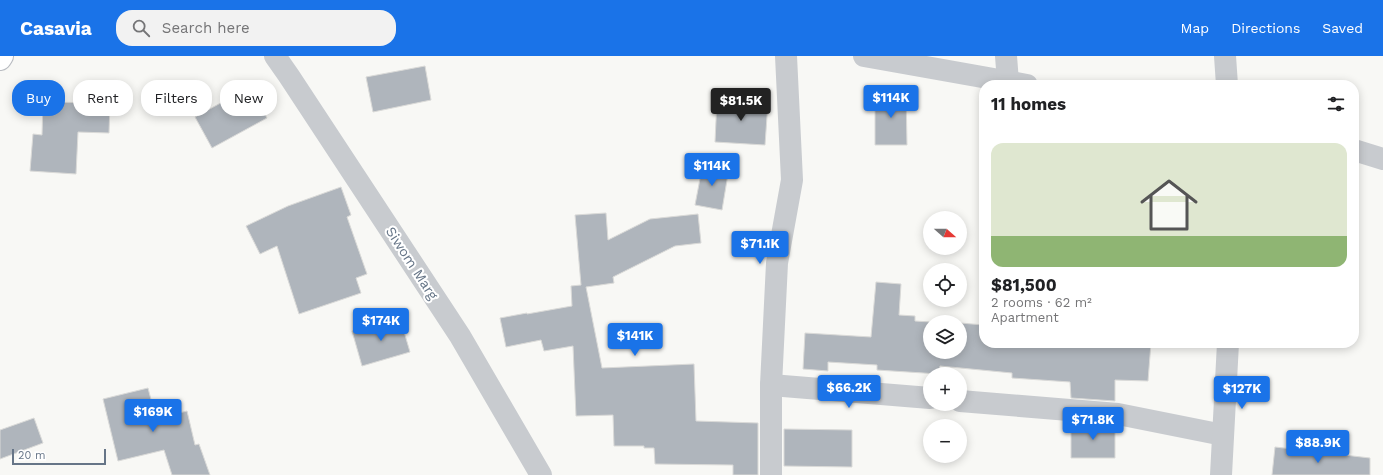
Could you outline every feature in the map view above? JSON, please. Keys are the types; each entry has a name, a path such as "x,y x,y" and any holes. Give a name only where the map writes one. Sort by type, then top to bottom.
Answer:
{"street":[{"name":"Siwom Marg","path":"275,56 290,76 460,336 541,475"},
{"path":"771,475 771,385 777,263 792,180 786,56"},
{"path":"864,56 1001,80"},
{"path":"1006,56 1017,80"},
{"path":"1225,56 1226,80"},
{"path":"1359,152 1383,159"},
{"path":"1221,475 1228,348"},
{"path":"771,385 923,397"},
{"path":"967,402 1118,414 1223,435"}],"building":[{"path":"425,66 431,100 373,112 366,77"},
{"path":"906,92 907,145 875,145 875,93"},
{"path":"717,99 768,102 765,145 715,142"},
{"path":"65,102 73,102 73,116 110,116 109,133 78,132 76,174 30,171 33,134 42,135 43,116 65,116"},
{"path":"220,103 220,116 266,116 267,118 212,148 195,117 212,116 212,108"},
{"path":"703,163 729,168 722,210 695,205"},
{"path":"341,187 351,215 347,217 367,274 356,278 361,293 299,314 277,246 260,254 246,226 288,206"},
{"path":"606,213 608,240 650,219 698,214 701,243 675,246 613,277 614,283 586,287 602,368 694,364 696,421 758,423 758,475 733,475 733,465 655,464 654,448 644,448 644,446 614,446 613,415 576,416 573,346 544,351 541,340 506,347 500,318 572,306 571,286 581,285 575,215"},
{"path":"876,282 901,284 899,315 915,316 915,321 923,322 923,359 967,359 967,324 979,325 979,348 1151,348 1148,381 1115,380 1115,401 1071,398 1070,382 1012,378 1012,373 967,369 967,367 923,367 923,373 877,370 877,365 828,362 828,371 803,369 805,333 871,337"},
{"path":"400,318 410,352 362,366 352,331"},
{"path":"148,388 156,419 187,411 195,445 199,444 210,475 172,475 164,450 118,461 103,399"},
{"path":"34,418 43,443 0,459 0,430"},
{"path":"1071,423 1115,426 1115,458 1071,458"},
{"path":"784,429 852,430 852,467 784,466"},
{"path":"1275,447 1370,458 1370,475 1272,475"}]}
